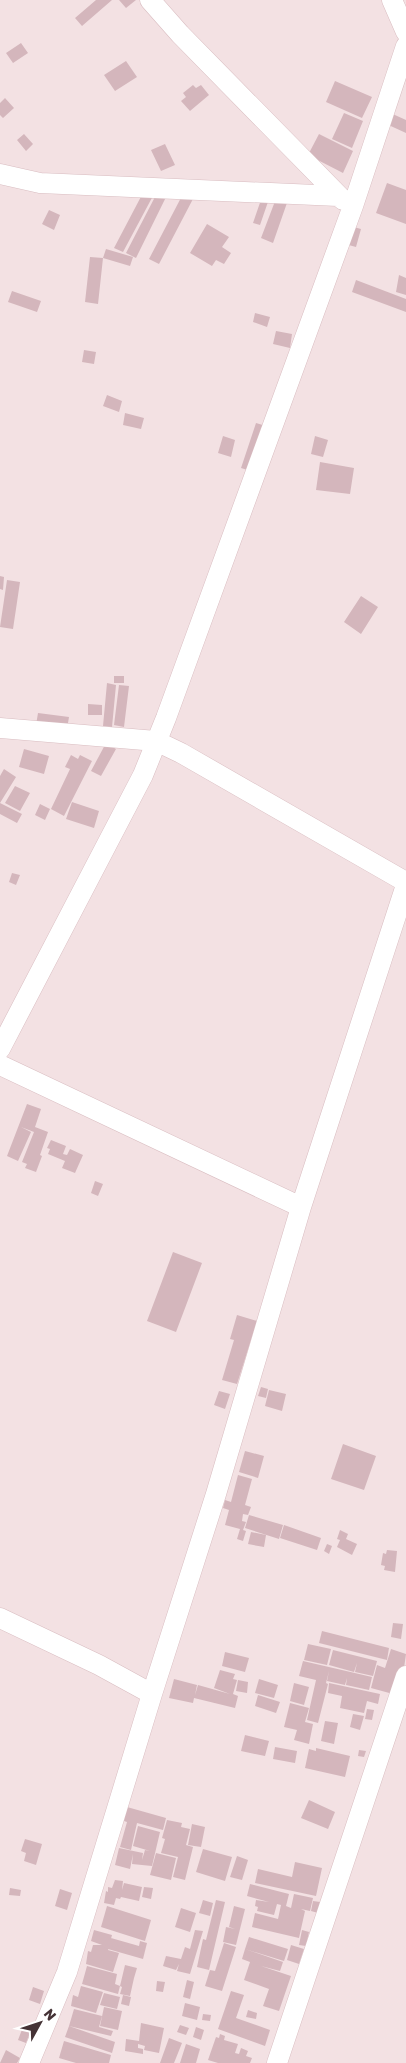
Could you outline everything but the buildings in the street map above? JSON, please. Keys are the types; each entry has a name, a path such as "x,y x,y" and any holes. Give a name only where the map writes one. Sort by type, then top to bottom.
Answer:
{"street":[{"path":"150,0 345,201"},
{"path":"392,0 406,32"},
{"path":"0,1049 143,775 345,201 406,46"},
{"path":"0,174 40,183 345,201"},
{"path":"0,728 156,741 181,753 406,883 301,1207 216,1494 152,1694 68,1972 29,2063"},
{"path":"0,1065 301,1207"},
{"path":"0,1618 99,1665 152,1694"},
{"path":"277,2063 406,1676"}]}
